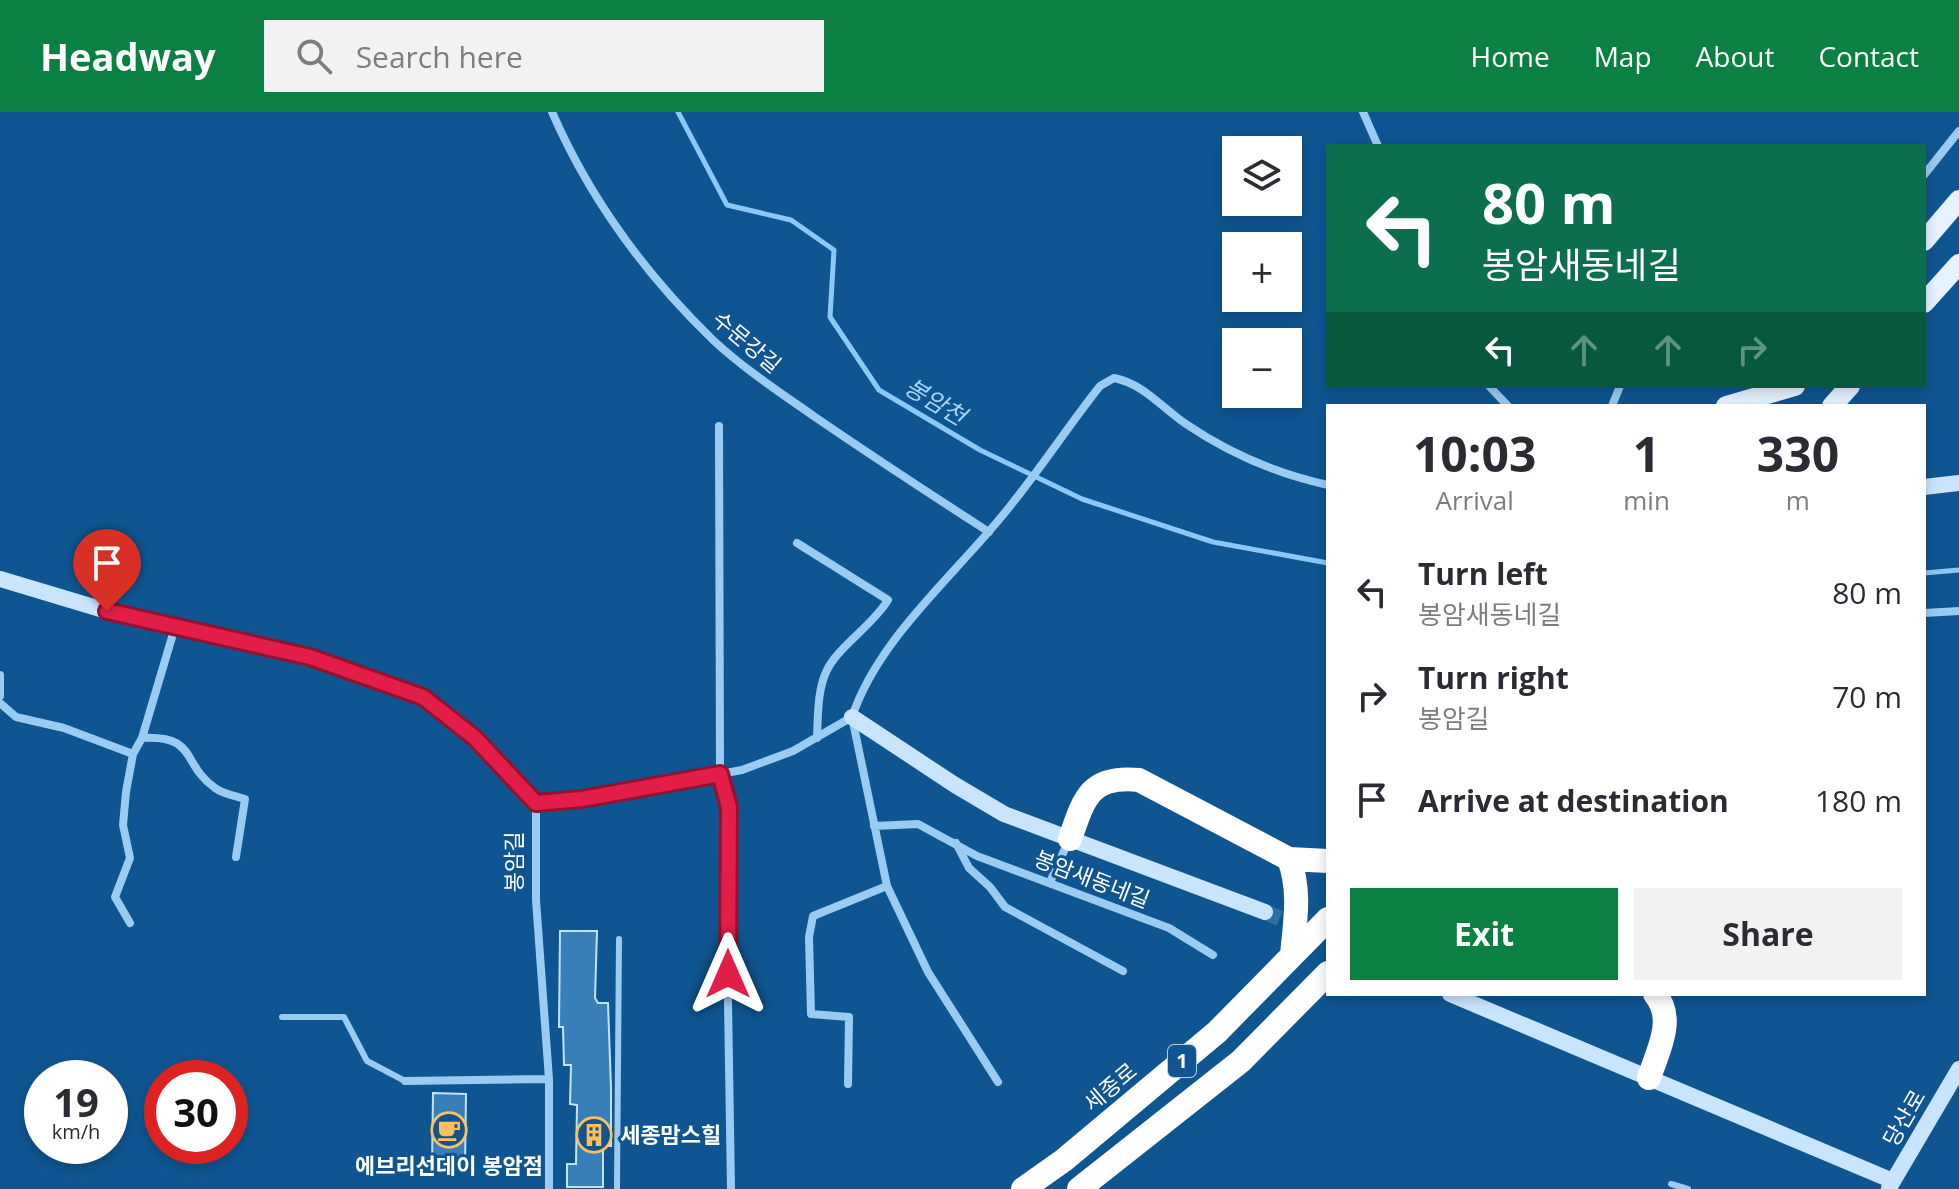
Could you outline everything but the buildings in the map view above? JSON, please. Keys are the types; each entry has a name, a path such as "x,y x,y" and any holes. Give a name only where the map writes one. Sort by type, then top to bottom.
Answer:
{"highway":[{"path":"1070,839 1084,799 1098,785 1116,778 1139,780 1289,859 1326,861"},
{"path":"1289,859 1296,878 1297,895 1292,955"},
{"name":"세종로","path":"1023,1189 1064,1160 1217,1032 1326,921"},
{"name":"1","path":"1079,1189 1241,1061 1326,975"},
{"path":"1649,1078 1666,1023 1665,1006 1657,996"}],"main road":[{"path":"1926,239 1959,200"},
{"path":"1926,301 1959,264"},
{"path":"1733,404 1790,388"},
{"path":"1834,404 1848,388"}],"street":[{"name":"수문강길","path":"552,112 572,158 612,221 664,287 714,341 775,389 989,532"},
{"path":"1363,112 1377,144"},
{"path":"1926,172 1959,131"},
{"path":"998,1082 928,972 887,886 852,717 863,685 944,578 998,522 1100,386 1114,378 1133,382 1183,423 1230,452 1326,485"},
{"path":"1491,388 1506,404"},
{"path":"719,426 720,774 729,807 731,1189"},
{"path":"1926,487 1959,483"},
{"path":"797,543 888,600 879,614 827,670 819,704 817,738"},
{"name":"봉암길","path":"0,579 107,611 310,657 423,697 475,738 536,803 536,900 549,1079 549,1189"},
{"path":"1926,613 1959,611"},
{"path":"130,923 115,897 130,858 123,825 133,754 142,738 175,626"},
{"path":"0,675 0,696"},
{"path":"0,703 16,717 64,728 133,754"},
{"path":"536,803 582,799 742,770 817,738 852,717"},
{"path":"852,717 1004,814 1265,912"},
{"path":"142,738 165,736 184,747 216,789 245,799 236,857"},
{"name":"봉암새동네길","path":"874,826 918,824 977,856 1169,928 1213,955"},
{"path":"1050,882 1070,839"},
{"path":"956,842 969,868 990,887 1005,907 1123,971"},
{"path":"848,1084 849,1017 811,1014 809,937 813,916 887,886"},
{"path":"1455,996 1891,1185"},
{"name":"당산로","path":"1891,1185 1959,1069"},
{"path":"405,1081 549,1079"}],"lane":[{"path":"617,1189 619,939"},
{"path":"282,1017 344,1017 367,1061 405,1081"},
{"path":"1671,1184 1688,1189"}],"waterway":[{"name":"봉암천","path":"678,112 727,205 791,220 834,250 830,317 879,390 980,450 1082,499 1213,542 1326,563"},
{"name":"봉암천","path":"1926,573 1959,570"}],"tunnel":[{"path":"1265,912 1326,939"}],"place":[{"name":"에브리선데이 봉암점","path":"449,1130"},
{"name":"세종맘스힐","path":"594,1135"}],"route":[{"path":"107,611 310,657 423,697 475,738 536,803 582,799 720,774 729,807 728,974"}]}
